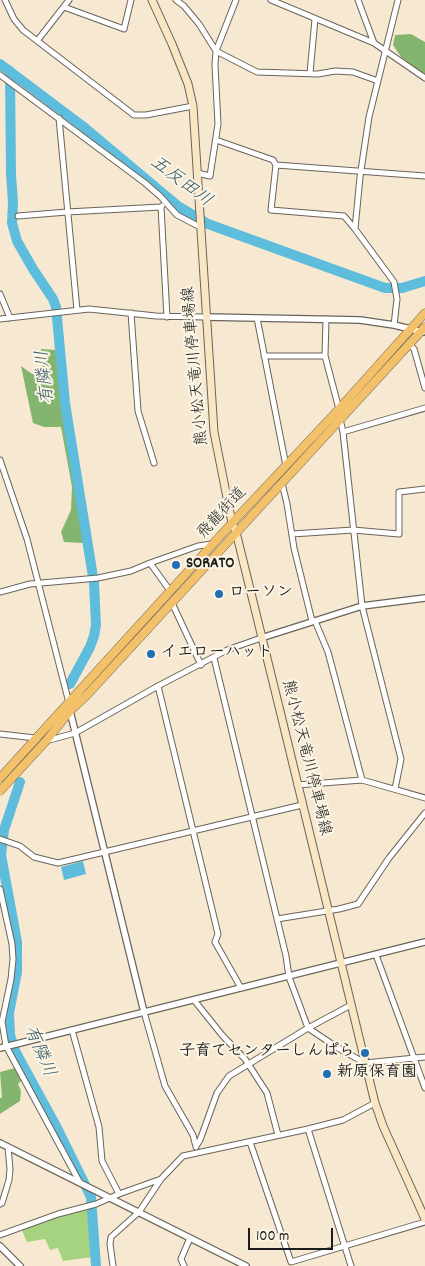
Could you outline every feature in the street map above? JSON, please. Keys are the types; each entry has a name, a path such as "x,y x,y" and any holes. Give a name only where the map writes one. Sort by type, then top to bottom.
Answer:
{"highway":[{"name":"飛龍街道","path":"0,778 34,738 69,706 232,523 339,409 425,313"},
{"name":"飛龍街道","path":"0,791 46,741 69,706 87,695 409,344 424,330"}],"main road":[{"name":"熊小松天竜川停車場線","path":"152,0 188,84 193,106 205,317 214,432 232,523 236,532 375,1103 382,1126 423,1208 425,1221"}],"street":[{"path":"5,0 14,19 23,30 134,115 146,116 193,106"},
{"path":"37,41 69,0"},
{"path":"64,7 124,29 131,0"},
{"path":"176,0 184,6 207,34 216,51 257,72 286,74 335,71 354,72 378,81"},
{"path":"184,6 190,0"},
{"path":"197,173 210,176 216,140 218,109 216,51 236,0"},
{"path":"272,0 374,43 425,78"},
{"path":"358,0 374,43"},
{"path":"355,229 360,171 369,117 398,0"},
{"path":"310,73 315,19"},
{"path":"0,75 160,196 163,205 168,317"},
{"path":"58,118 77,310"},
{"path":"216,140 273,160 276,165 271,210 344,216 388,272 395,285 394,325"},
{"path":"276,165 425,176"},
{"path":"18,216 163,205 177,216 200,226"},
{"path":"0,294 10,318"},
{"path":"0,319 101,309 168,317 360,320 424,330"},
{"path":"131,313 138,410 154,463"},
{"path":"257,318 286,466"},
{"path":"326,319 326,356 339,409"},
{"path":"409,344 414,349 425,388"},
{"path":"264,356 326,356"},
{"path":"343,432 425,408"},
{"path":"340,419 362,606 400,760 395,789"},
{"path":"0,460 1,468 16,505 39,583 144,1012 165,1086 193,1135 197,1149"},
{"path":"282,484 292,534 314,621 328,652 362,780"},
{"path":"292,534 353,530 399,534 399,492 425,489"},
{"path":"0,592 30,584 88,580 131,571 198,546 213,544"},
{"path":"150,564 171,592"},
{"path":"46,741 75,733 158,686 234,648 362,606 425,598"},
{"path":"172,603 201,665"},
{"path":"214,658 286,956 289,977 308,1028 365,1063 425,1057"},
{"path":"158,686 218,934 215,942 241,988"},
{"path":"0,734 34,738"},
{"path":"297,785 362,780 425,798"},
{"path":"0,839 20,846 34,857 58,863 302,805"},
{"path":"277,920 358,904 389,858 425,813"},
{"path":"0,889 12,944 13,959 2,1022 5,1046 82,1185"},
{"path":"5,1046 425,942"},
{"path":"376,955 425,1088"},
{"path":"194,1000 222,1035 249,1064 268,1093 278,1135"},
{"path":"197,1149 217,1093 230,1076 308,1028 351,1005"},
{"path":"72,1030 99,1127 102,1161 118,1194"},
{"path":"113,1266 110,1244 112,1236 139,1212 161,1179 184,1156 197,1149 250,1142 343,1120 375,1103"},
{"path":"308,1129 351,1266"},
{"path":"250,1142 291,1264 425,1221"},
{"path":"0,1143 246,1266"},
{"path":"0,1204 2,1203 9,1180 8,1147"},
{"path":"0,1235 58,1214 96,1204 161,1179"},
{"path":"184,1266 181,1258 190,1238"},
{"path":"0,1246 20,1266"}],"green space":[{"path":"411,34 425,42 425,76 401,57 393,45 395,35"},
{"path":"41,349 57,350 84,543 64,542 61,532 71,510 72,487 61,427 44,427 33,423 21,366 32,374 43,370"},
{"path":"15,1068 21,1081 18,1084 21,1091 20,1101 0,1114 0,1098 2,1098 0,1072"},
{"path":"88,1209 93,1257 63,1261 58,1248 50,1250 45,1239 27,1242 21,1228"}],"water":[{"path":"83,861 86,874 64,880 61,867"}],"waterway":[{"name":"五反田川","path":"0,64 85,128 178,206 208,224 385,288 402,288 425,281"},
{"name":"有隣川","path":"10,71 12,223 17,241 56,307 65,403 94,583 96,625 94,636 70,684"},
{"name":"有隣川","path":"20,782 4,830 1,855 17,942 17,972 9,1013 10,1035 15,1051 57,1128 91,1197 96,1266"}],"place":[{"name":"SORATO","path":"176,565"},
{"name":"ローソン","path":"219,594"},
{"name":"イエローハット","path":"151,654"},
{"name":"子育てセンターしんぱら","path":"365,1053"},
{"name":"新原保育園","path":"327,1074"}]}
